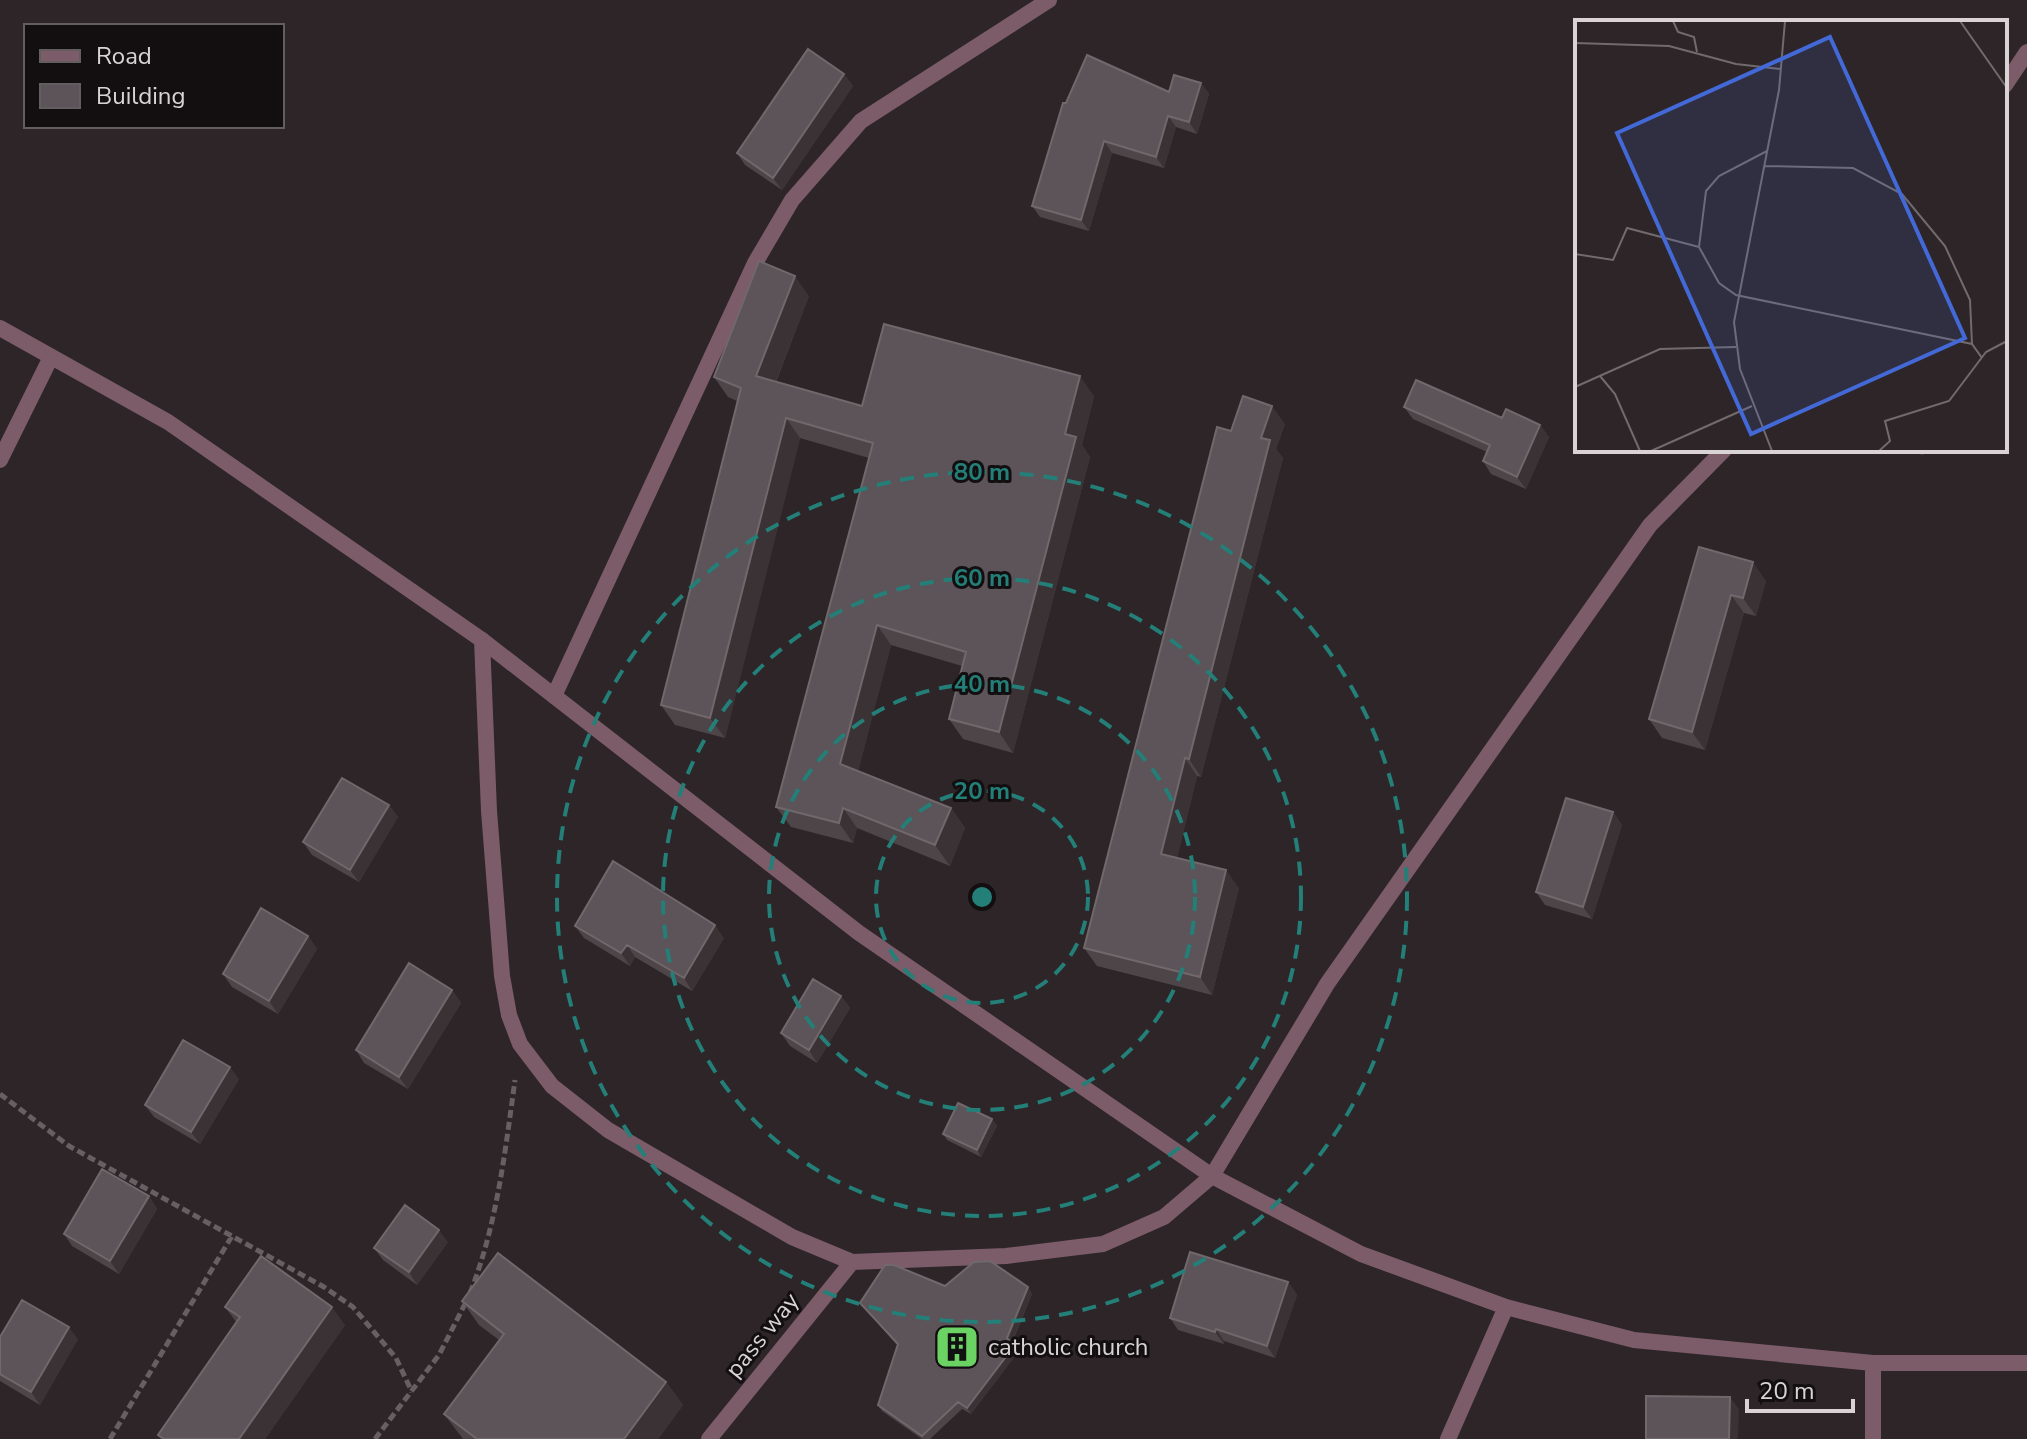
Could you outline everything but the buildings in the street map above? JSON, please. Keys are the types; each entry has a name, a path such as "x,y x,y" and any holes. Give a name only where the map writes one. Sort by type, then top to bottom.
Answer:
{"street":[{"path":"554,696 755,263 792,200 861,121 1049,0"},
{"path":"2007,82 2027,52"},
{"path":"0,328 168,422 482,640 859,933 1212,1176 1361,1254 1506,1307 1634,1340 1873,1363 2027,1363"},
{"path":"0,460 51,357"},
{"path":"482,640 489,811 502,976 509,1015 520,1044 552,1086 608,1130 792,1237 852,1262 1006,1256 1103,1244 1164,1217 1212,1176 1327,984 1641,537 1722,452"},
{"name":"pass way","path":"709,1439 852,1262"},
{"path":"1448,1439 1506,1307"},
{"path":"1873,1363 1873,1439"}],"path":[{"path":"375,1439 439,1355 471,1291 488,1241 504,1159 520,1044"},
{"path":"0,1094 69,1146 324,1287 353,1307 396,1358 412,1392"},
{"path":"110,1439 232,1236"}],"place":[{"name":"catholic church","path":"957,1347"}]}
